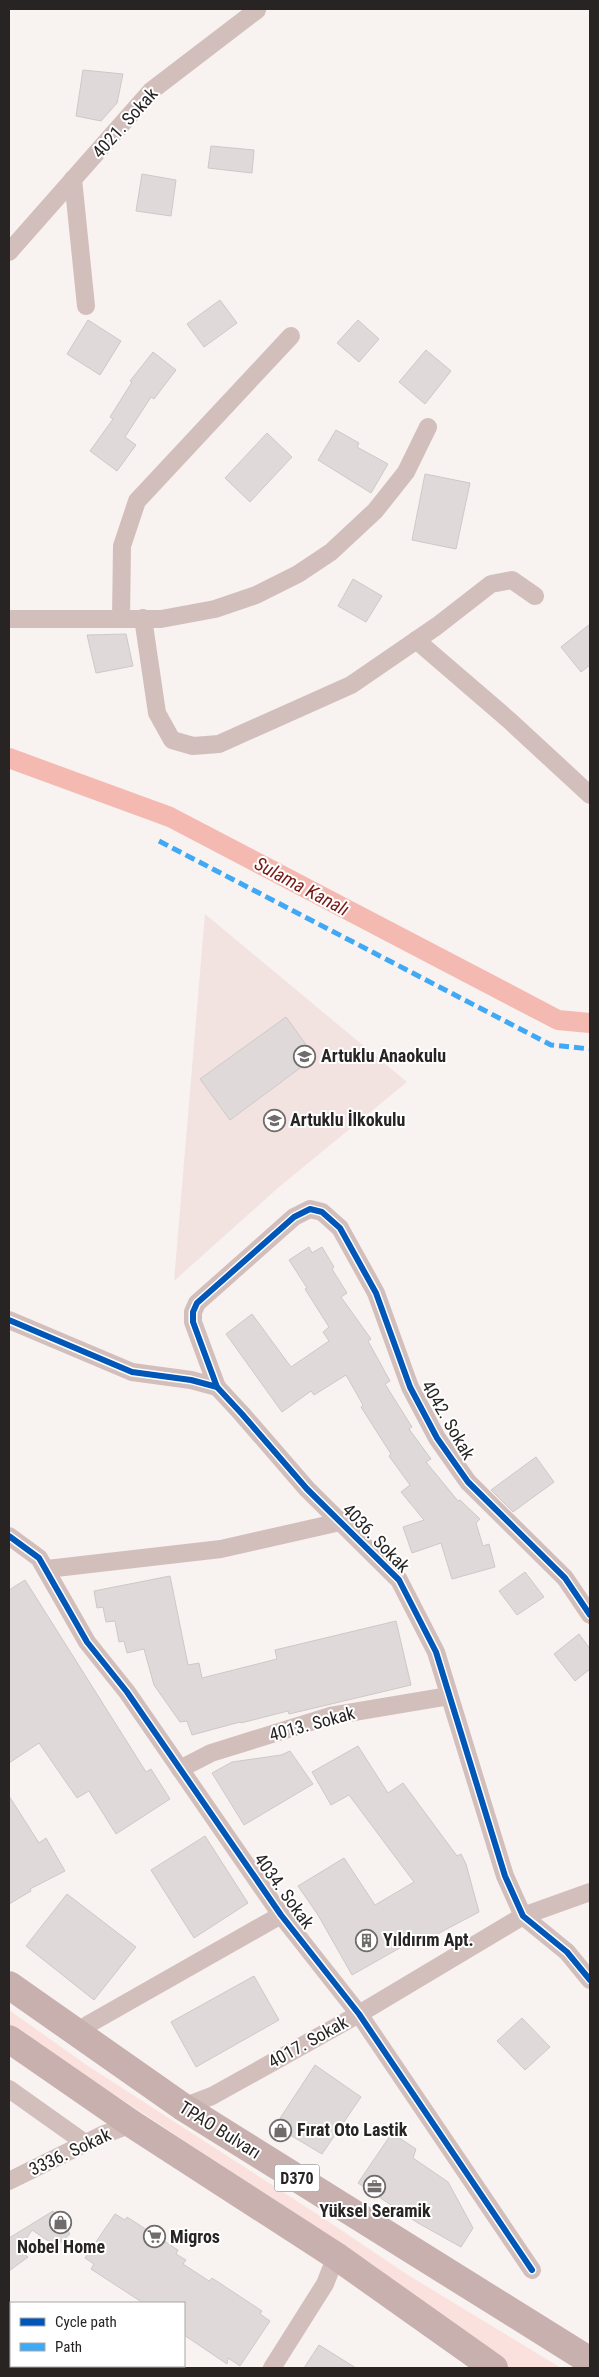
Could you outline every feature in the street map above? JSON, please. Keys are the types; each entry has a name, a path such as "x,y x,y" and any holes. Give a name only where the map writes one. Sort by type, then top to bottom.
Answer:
{"highway":[{"name":"TPAO Bulvarı","path":"9,1985 183,2107 590,2361"},
{"name":"D370","path":"9,2039 132,2124 336,2256 494,2368"}],"street":[{"name":"4021. Sokak","path":"9,252 151,91 257,10"},
{"path":"73,179 86,306"},
{"path":"121,618 122,546 137,501 290,336"},
{"path":"9,619 161,619 215,609 256,595 298,574 322,557 375,511 406,472 428,427"},
{"path":"143,618 157,713 172,740 193,746 219,744 351,685 492,584 512,580 535,596"},
{"path":"416,640 510,721 590,795"},
{"name":"4042. Sokak","path":"216,1387 194,1322 193,1312 197,1303 294,1217 310,1209 322,1212 340,1228 376,1293 410,1387 437,1438 468,1482 565,1578 590,1615"},
{"path":"9,1320 132,1372 191,1380 216,1387"},
{"name":"4036. Sokak","path":"216,1387 307,1489 399,1580 436,1652 505,1876 523,1916 567,1952 590,1980"},
{"path":"47,1569 221,1549 340,1522"},
{"name":"4034. Sokak","path":"9,1536 39,1558 47,1569 87,1642 127,1692 281,1914 358,2014 532,2270"},
{"name":"4013. Sokak","path":"180,1769 211,1753 330,1716 450,1696"},
{"name":"4017. Sokak","path":"183,2107 212,2096 358,2014 523,1916 590,1892"},
{"path":"77,2033 89,2024 281,1914"},
{"path":"9,2089 85,2143"},
{"name":"3336. Sokak","path":"9,2181 85,2143 132,2124"},
{"path":"272,2368 325,2284 336,2256"}],"shaded area":[{"name":"Artuklu İlkokulu","path":"205,914 407,1082 279,1187 174,1281"},
{"path":"9,2010 88,2066 408,2275 561,2368 510,2368 372,2264 9,2025"}],"building":[{"path":"83,70 123,74 117,103 101,121 76,116"},
{"path":"211,146 254,150 252,173 208,168"},
{"path":"142,174 176,180 171,216 136,211"},
{"path":"220,300 237,323 204,347 187,324"},
{"path":"88,320 121,341 100,375 67,354"},
{"path":"358,320 379,339 359,362 337,343"},
{"path":"426,350 451,371 425,404 399,382"},
{"path":"153,352 176,370 154,399 151,397 125,437 136,445 117,471 90,451 113,419 110,417 132,382 130,381"},
{"path":"336,430 359,443 357,447 388,464 371,493 318,460"},
{"path":"267,433 292,457 250,502 225,478"},
{"path":"425,474 470,483 456,549 412,540"},
{"path":"353,579 382,596 366,622 338,606"},
{"path":"590,624 590,665 581,672 561,647"},
{"path":"126,634 133,666 96,673 87,635"},
{"path":"286,1017 315,1057 230,1120 200,1079"},
{"path":"309,1247 312,1253 322,1247 334,1267 332,1269 347,1293 341,1297 371,1339 368,1341 390,1381 385,1384 412,1427 409,1429 431,1459 426,1462 458,1501 460,1500 480,1519 476,1523 483,1546 489,1544 495,1567 452,1579 441,1543 412,1553 403,1527 424,1520 401,1492 410,1485 389,1456 391,1454 361,1407 363,1405 346,1375 314,1395 311,1391 282,1412 226,1334 252,1314 291,1367 329,1341 323,1332 329,1327 289,1260"},
{"path":"536,1457 554,1482 513,1512 491,1490"},
{"path":"525,1572 544,1597 517,1615 499,1591"},
{"path":"170,1576 188,1665 199,1663 202,1678 277,1659 275,1650 396,1621 411,1685 289,1714 288,1711 192,1735 187,1721 180,1722 154,1685 144,1649 127,1653 124,1641 119,1642 115,1621 106,1622 103,1607 97,1608 94,1591"},
{"path":"25,1580 146,1772 151,1769 170,1799 116,1834 89,1791 77,1798 39,1743 9,1763 9,1590"},
{"path":"579,1634 590,1649 590,1669 575,1681 554,1654"},
{"path":"358,1746 388,1793 403,1783 457,1856 461,1854 466,1864 479,1912 424,1941 421,1936 352,1975 318,1915 298,1886 344,1858 375,1905 414,1882 349,1795 331,1805 312,1772"},
{"path":"290,1751 313,1784 244,1825 212,1773 232,1762 281,1755"},
{"path":"9,1796 39,1843 46,1838 65,1871 30,1889 31,1891 9,1904"},
{"path":"205,1836 248,1903 194,1938 151,1870"},
{"path":"67,1894 136,1947 94,2000 26,1946"},
{"path":"254,1976 279,2020 196,2067 171,2022"},
{"path":"522,2018 550,2047 525,2070 497,2041"},
{"path":"315,2065 361,2097 322,2154 275,2126"},
{"path":"392,2133 416,2149 413,2158 448,2182 473,2228 461,2247 418,2223 358,2183"},
{"path":"53,2211 70,2234 56,2246 32,2230 19,2250 28,2257 9,2271 9,2238"},
{"path":"115,2214 125,2220 127,2217 178,2250 176,2254 186,2260 183,2264 209,2281 212,2278 262,2311 260,2314 270,2321 240,2366 228,2358 227,2364 185,2336 185,2302 141,2302 91,2269 94,2264 85,2258"},
{"path":"319,2345 356,2368 304,2368"}],"waterway":[{"name":"Sulama Kanalı","path":"9,758 170,817 558,1020 590,1023"}],"marked path":[{"path":"159,841 551,1045 590,1049"}],"cycle path":[{"path":"217,1387 193,1322 193,1312 197,1303 294,1217 310,1209 322,1212 340,1228 376,1293 410,1387 437,1438 468,1482 565,1578 590,1615"},
{"path":"9,1320 132,1372 191,1380 217,1387 307,1489 399,1580 436,1652 505,1876 523,1916 567,1952 590,1980"},
{"path":"9,1536 39,1558 87,1642 127,1692 281,1915 359,2014 532,2270"}],"place":[{"name":"Artuklu Anaokulu","path":"305,1056"},
{"name":"Artuklu İlkokulu","path":"274,1120"},
{"name":"Yıldırım Apt.","path":"367,1940"},
{"name":"Fırat Oto Lastik","path":"281,2130"},
{"name":"Yüksel Seramik","path":"375,2186"},
{"name":"Nobel Home","path":"61,2222"},
{"name":"Migros","path":"154,2237"}]}
